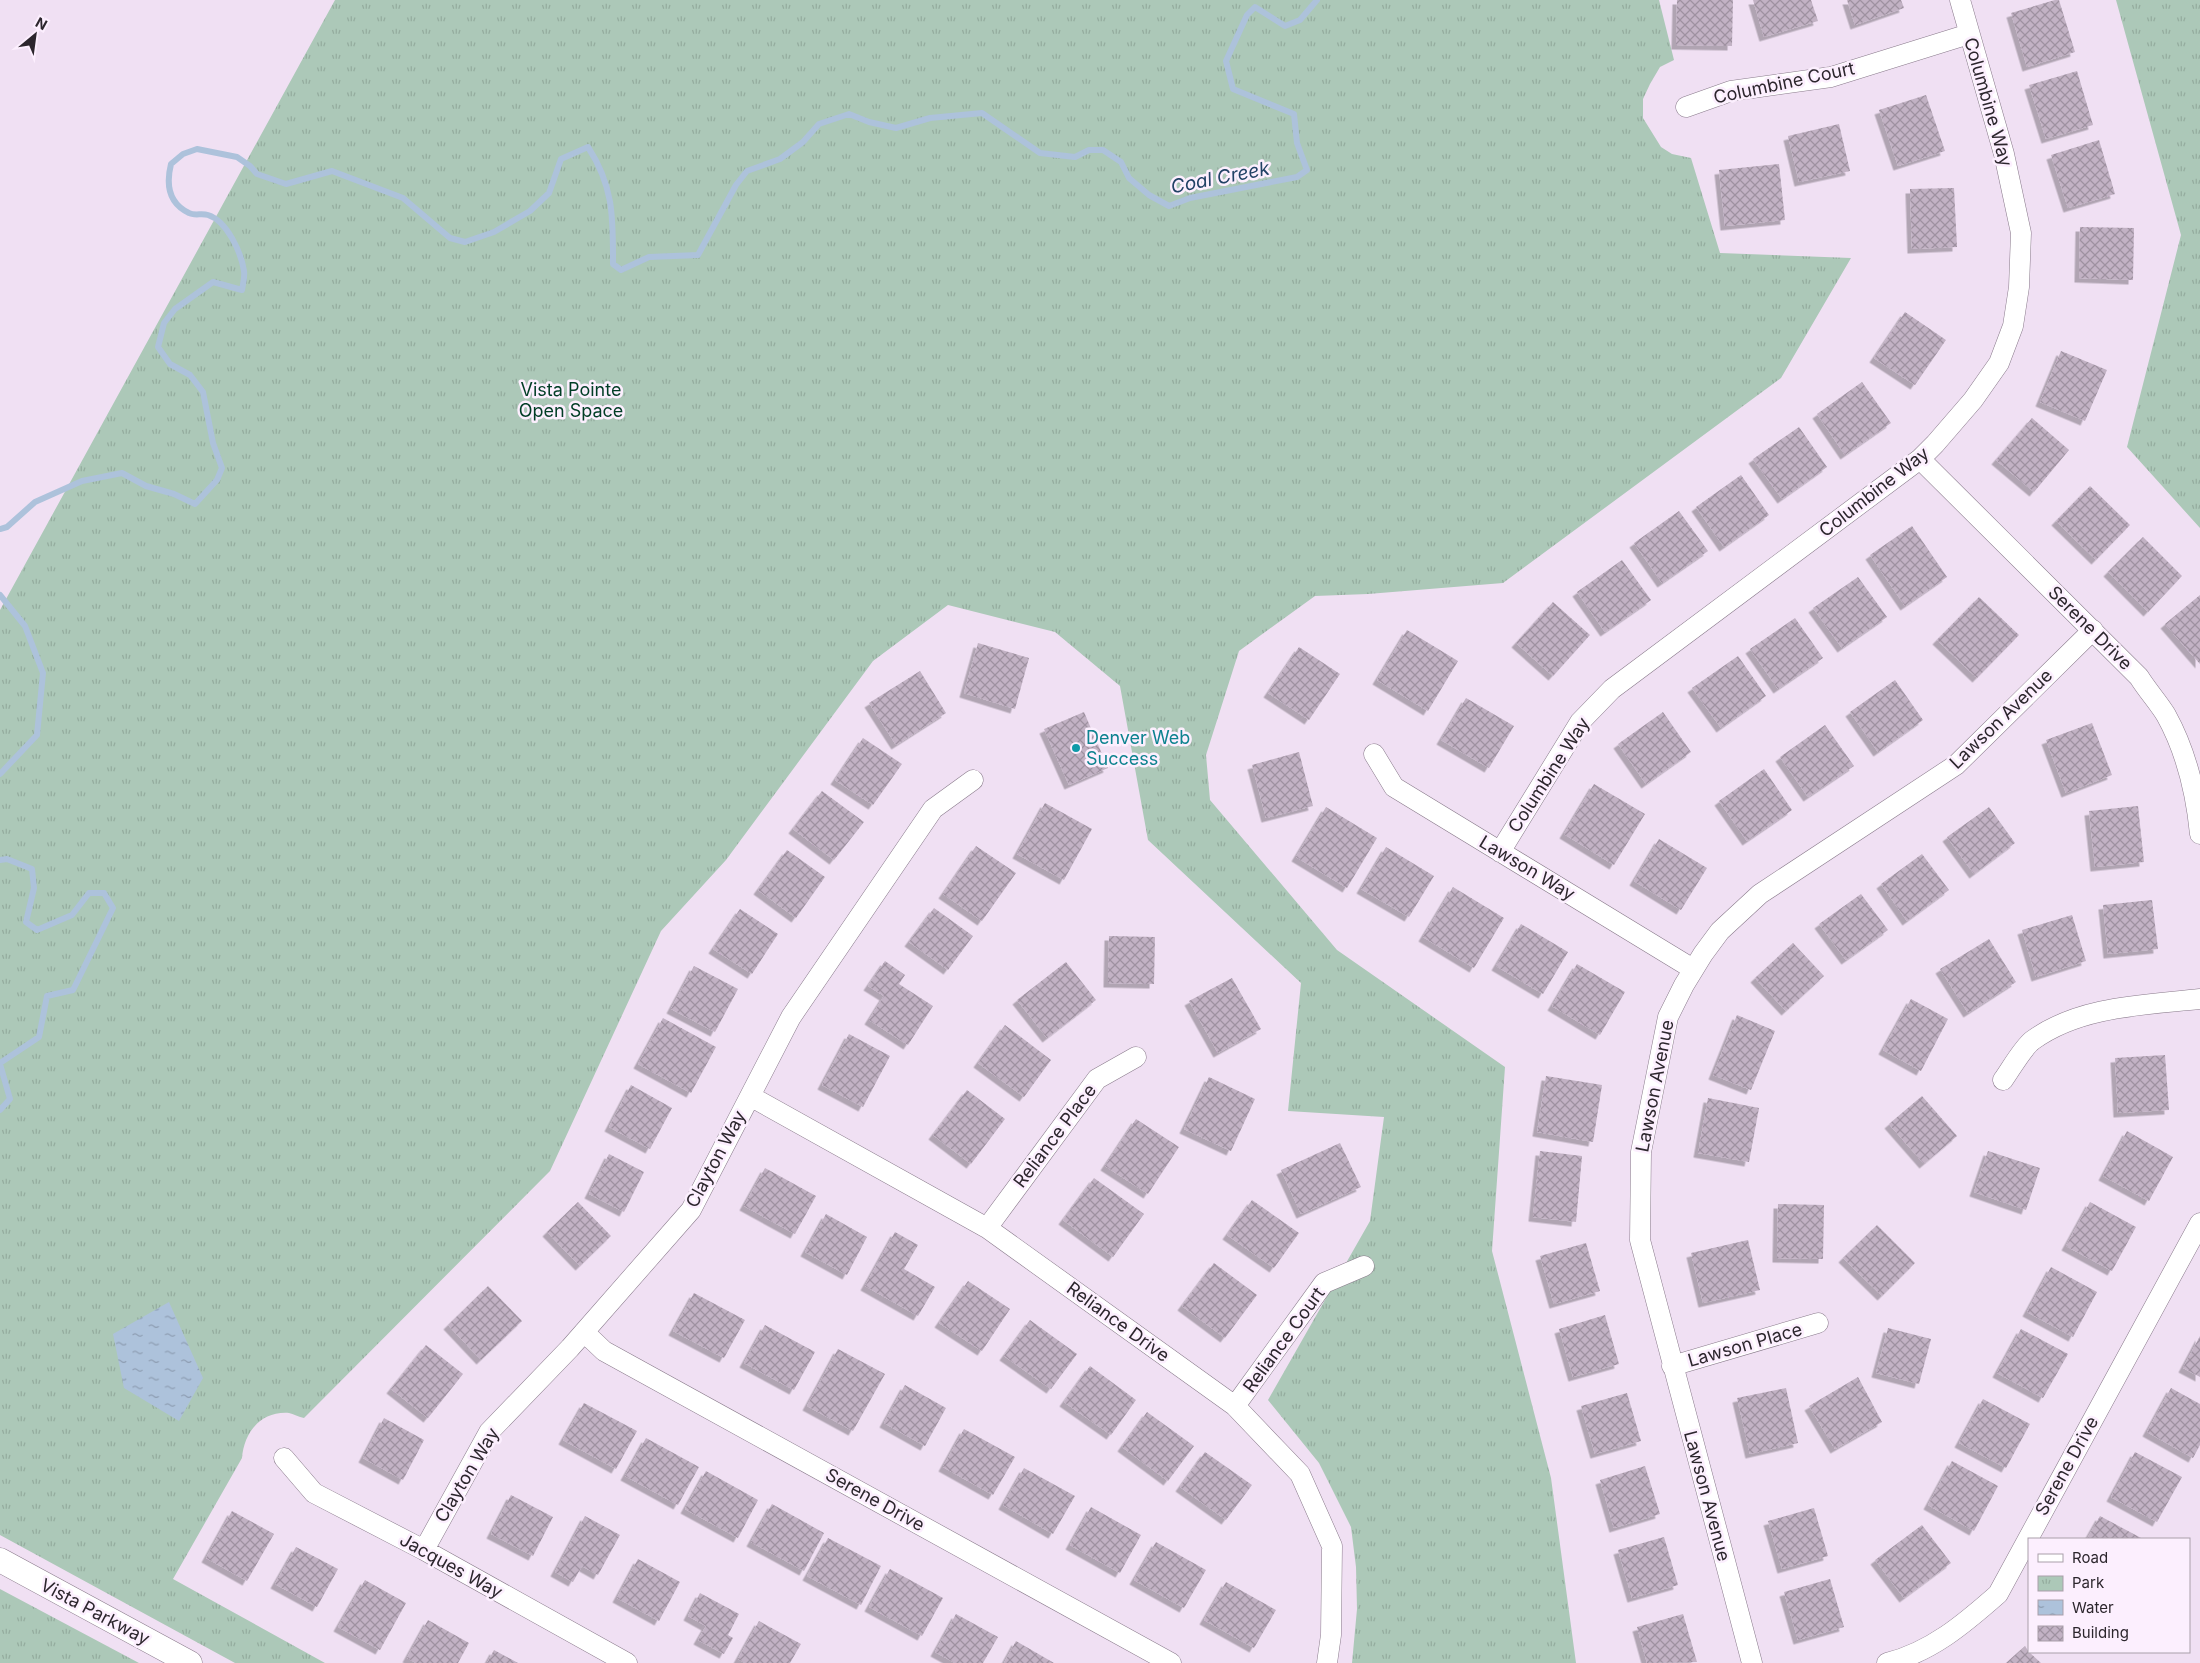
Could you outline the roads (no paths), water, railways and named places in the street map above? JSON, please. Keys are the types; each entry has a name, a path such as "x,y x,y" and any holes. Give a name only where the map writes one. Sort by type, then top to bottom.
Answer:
{"street":[{"name":"Columbine Way","path":"1500,852 1580,722 1612,689 1920,459 1973,400 1999,363 2013,326 2019,287 2021,233 2004,154 1960,0"},
{"name":"Columbine Court","path":"1686,107 1731,91 1830,76 1969,34"},
{"name":"Serene Drive","path":"1920,459 2139,677 2166,716 2185,759 2197,804 2200,834"},
{"name":"Lawson Avenue","path":"1752,1663 1640,1240 1641,1152 1668,1017 1693,969 1720,931 1760,894 1956,765 2093,630"},
{"name":"Lawson Way","path":"1374,754 1394,786 1693,969"},
{"name":"Clayton Way","path":"424,1550 489,1432 584,1332 691,1210 791,1017 933,808 974,780"},
{"path":"2003,1080 2032,1040 2074,1018 2132,1006 2200,999"},
{"name":"Reliance Place","path":"987,1228 1097,1079 1136,1057"},
{"name":"Reliance Drive","path":"750,1096 987,1228 1235,1406 1300,1474 1332,1546 1331,1635 1327,1663"},
{"name":"Serene Drive","path":"2028,1538 2200,1222"},
{"name":"Reliance Court","path":"1235,1406 1324,1283 1364,1266"},
{"name":"Lawson Place","path":"1672,1366 1818,1324"},
{"name":"Serene Drive","path":"584,1332 604,1351 1171,1663"},
{"name":"Jacques Way","path":"284,1458 314,1493 424,1550 627,1663"},
{"name":"Serene Drive","path":"1887,1663 1908,1657 1958,1629 1998,1594 2028,1539"},
{"name":"Vista Parkway","path":"0,1560 190,1663"}],"water":[{"path":"169,1302 203,1378 179,1421 124,1388 113,1334"}],"waterway":[{"name":"Coal Creek","path":"0,529 7,527 35,502 82,481 122,473 146,486 174,494 195,504 217,480 222,468 213,443 203,392 190,375 170,364 158,347 164,323 175,309 213,282 242,290 244,273 240,255 227,230 215,218 203,214 189,213 182,209 173,198 169,186 169,171 171,164 183,154 197,149 237,157 250,166 257,174 286,184 332,171 403,198 450,238 465,242 494,232 530,211 549,193 561,159 588,147 597,162 607,189 612,217 613,264 621,270 649,257 698,255 736,185 747,171 780,159 803,142 819,124 849,114 869,122 896,128 930,118 982,113 1040,153 1075,157 1089,150 1103,150 1121,162 1129,178 1149,195 1169,206 1190,198 1297,177 1307,170 1297,143 1294,114 1233,89 1226,61 1247,15 1255,7 1285,26 1300,20 1317,0"},
{"path":"0,595 25,626 43,673 37,735 0,774"},
{"path":"0,860 7,859 32,869 34,888 26,922 37,930 72,915 89,893 104,893 113,908 73,990 47,996 39,1037 0,1063"},
{"path":"0,1064 10,1099 0,1110"}],"place":[{"name":"Denver Web Success","path":"1076,748"}],"park label":[{"name":"Vista Pointe Open Space","path":"571,400"}]}
